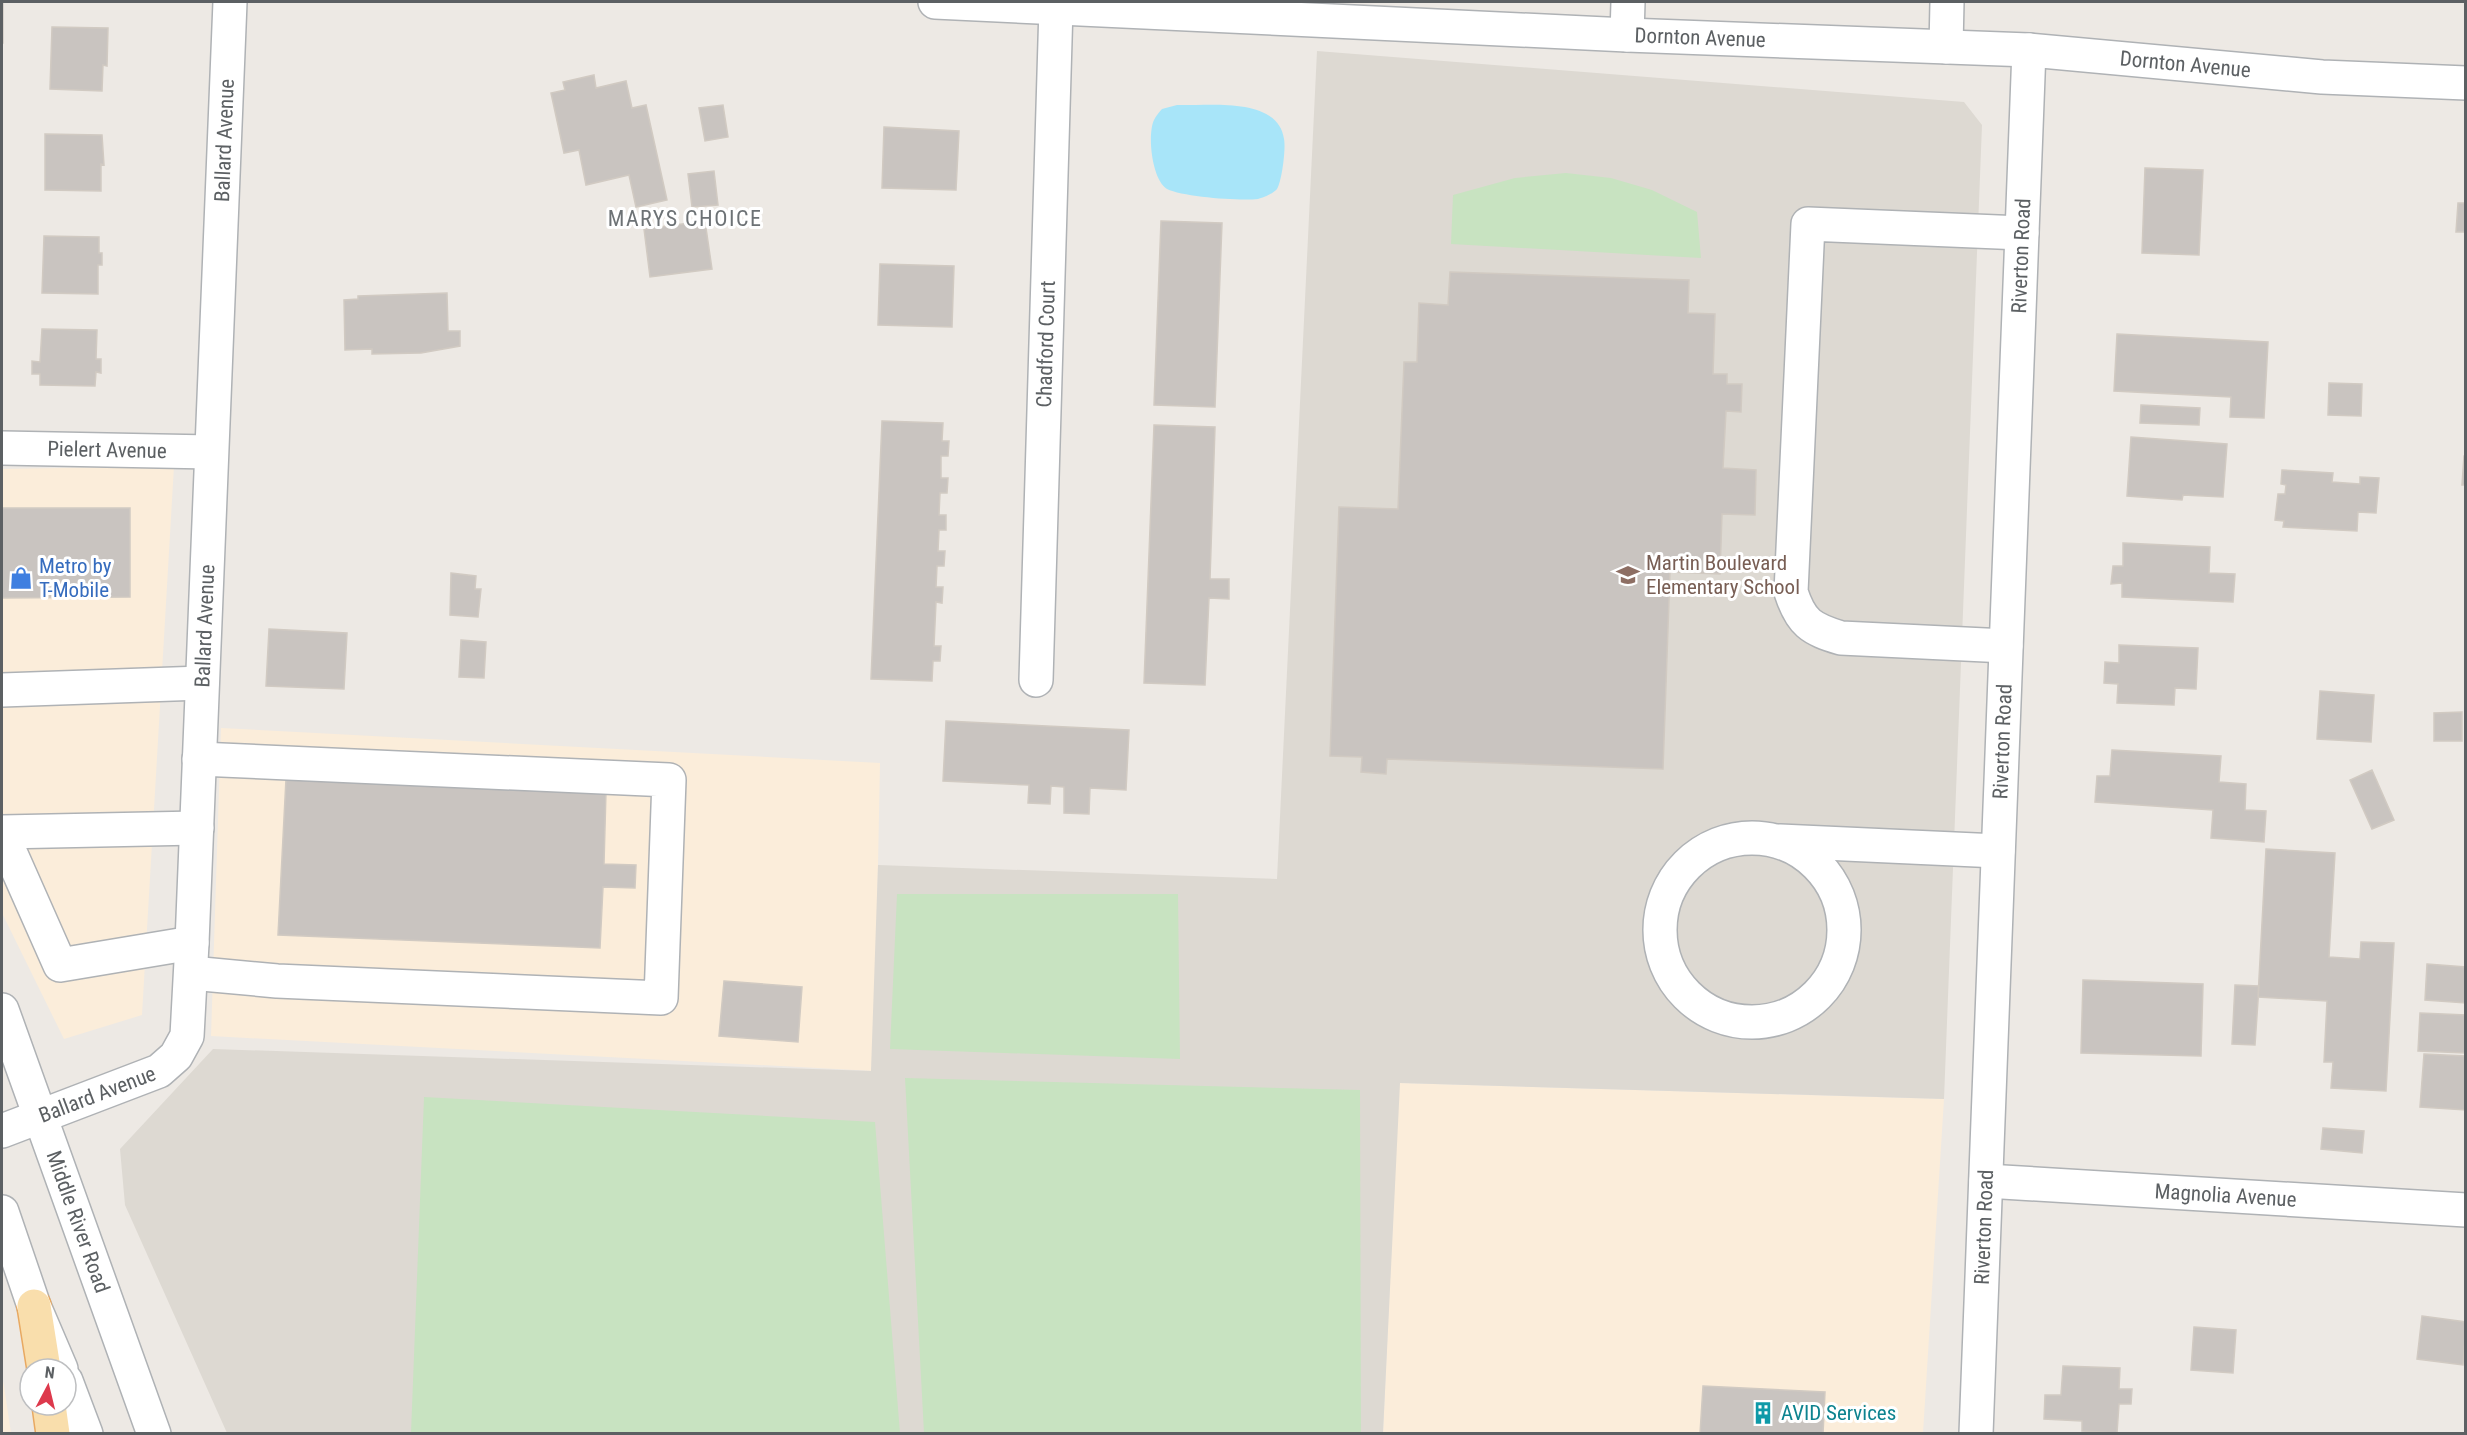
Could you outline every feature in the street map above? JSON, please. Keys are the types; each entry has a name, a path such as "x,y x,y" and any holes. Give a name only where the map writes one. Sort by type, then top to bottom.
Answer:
{"main road":[{"path":"34,1306 42,1357"},
{"path":"51,1417 53,1434"}],"street":[{"name":"Ballard Avenue","path":"2,1131 159,1071 176,1056 187,1036 230,2"},
{"name":"Dornton Avenue","path":"935,2 1056,7 1338,11 1627,35 2029,50 2276,74 2466,83"},
{"path":"1627,35 1628,2"},
{"path":"1946,47 1947,2"},
{"name":"Chadford Court","path":"1036,680 1056,7"},
{"name":"Riverton Road","path":"1976,1434 2029,50"},
{"path":"2006,646 1841,638 1820,632 1798,614 1791,592 1808,224 2022,232"},
{"name":"Pielert Avenue","path":"2,448 211,452"},
{"path":"2,690 202,683"},
{"path":"196,828 2,833 60,965 192,958 277,981 661,998 669,780 199,759"},
{"path":"1776,840 1803,853 1826,874 1836,891 1846,930 1841,960 1827,986 1805,1008 1777,1020 1746,1023 1717,1016 1691,1000 1671,976 1661,948 1660,918 1669,889 1688,863 1714,846 1744,838 1998,851"},
{"name":"Middle River Road","path":"2,1010 154,1434"},
{"name":"Magnolia Avenue","path":"1986,1181 2466,1210"},
{"path":"2,1212 34,1306 56,1357"},
{"path":"2,1291 34,1306"},
{"path":"78,1413 86,1434"}],"shaded area":[{"name":"Martin Boulevard Elementary School","path":"1317,51 1964,102 1982,125 1944,1099 1400,1083 1383,1433 227,1433 125,1205 120,1149 213,1049 871,1071 878,865 1277,879"},
{"path":"174,466 142,1015 64,1039 2,913 2,469"},
{"path":"221,728 880,763 874,1071 211,1036"},
{"path":"1399,1083 1944,1099 1923,1433 1383,1434"},
{"path":"2,1377 4,1386 11,1433 2,1433"}],"green space":[{"path":"1566,173 1611,178 1652,190 1697,212 1701,258 1451,244 1453,195 1515,178"},
{"path":"897,894 1178,894 1180,1059 890,1049"},
{"path":"905,1078 1360,1090 1361,1433 924,1433"},
{"path":"424,1097 875,1122 900,1433 411,1433"}],"water":[{"path":"1177,105 1240,106 1269,116 1279,125 1284,139 1282,172 1277,189 1258,199 1225,199 1167,189 1154,167 1151,146 1152,127 1162,109"}],"building":[{"path":"3,2 3,43 2,43"},
{"path":"52,27 108,28 107,66 103,65 102,91 50,89"},
{"path":"594,75 596,88 626,81 632,108 646,105 667,200 636,207 629,175 586,185 579,150 564,153 551,93 565,90 563,82"},
{"path":"723,105 728,137 705,141 699,108"},
{"path":"884,127 959,131 956,190 882,188"},
{"path":"45,134 102,135 104,165 101,164 101,191 45,190"},
{"path":"2145,168 2203,170 2199,255 2142,253"},
{"path":"714,171 718,205 692,207 688,174"},
{"path":"2458,203 2466,203 2466,232 2456,232"},
{"path":"705,221 712,269 650,277 644,229"},
{"path":"1161,221 1222,223 1215,407 1154,405"},
{"path":"44,236 99,237 102,265 98,265 98,294 42,293"},
{"path":"880,264 954,266 952,327 878,325"},
{"path":"1450,272 1689,280 1688,313 1715,314 1713,374 1727,374 1727,384 1742,384 1741,412 1726,411 1723,468 1756,470 1755,515 1722,514 1720,574 1670,572 1663,769 1387,759 1386,774 1361,772 1362,757 1330,756 1339,507 1398,509 1404,362 1417,362 1419,303 1448,305"},
{"path":"447,293 448,331 460,331 460,346 421,353 372,354 372,349 345,350 344,300 358,299 358,296"},
{"path":"42,329 97,330 96,359 101,359 101,373 96,372 95,386 40,385 40,374 32,374 32,361 40,362"},
{"path":"2117,334 2268,342 2264,418 2230,417 2231,397 2114,391"},
{"path":"2329,383 2362,384 2361,416 2328,415"},
{"path":"2141,405 2200,408 2199,425 2140,423"},
{"path":"882,421 943,423 942,441 949,441 948,456 941,456 941,478 948,478 947,493 940,493 939,515 946,515 946,530 939,530 938,551 945,551 944,566 937,566 936,587 943,587 942,603 936,602 934,646 941,646 940,661 933,661 932,681 871,679"},
{"path":"1154,425 1215,427 1210,579 1229,579 1229,599 1209,598 1205,685 1144,683"},
{"path":"2131,437 2227,444 2223,497 2183,495 2182,500 2127,496"},
{"path":"2464,456 2466,456 2466,485 2462,485"},
{"path":"2282,470 2333,473 2332,482 2360,484 2360,477 2379,478 2376,513 2358,512 2357,531 2283,527 2284,521 2275,520 2278,494 2285,494 2286,485 2281,484"},
{"path":"2,508 130,508 130,597 2,598"},
{"path":"2123,543 2210,547 2209,573 2235,574 2233,602 2122,597 2122,583 2111,584 2113,566 2123,566"},
{"path":"451,573 476,576 475,589 481,589 478,617 450,615"},
{"path":"269,629 347,633 344,689 266,686"},
{"path":"461,640 486,642 484,678 459,677"},
{"path":"2119,645 2198,648 2196,689 2175,688 2174,705 2117,703 2118,684 2104,683 2105,662 2119,663"},
{"path":"2320,691 2374,695 2371,742 2317,739"},
{"path":"2462,712 2462,741 2434,741 2434,713"},
{"path":"946,721 1129,730 1126,790 1090,788 1089,814 1064,813 1064,787 1051,786 1050,804 1028,803 1029,785 943,781"},
{"path":"2112,750 2221,756 2219,782 2246,784 2245,810 2266,811 2264,842 2211,838 2213,810 2095,802 2097,776 2110,776"},
{"path":"2372,770 2394,820 2372,829 2350,780"},
{"path":"286,779 606,791 604,864 636,865 635,888 603,887 600,948 278,935"},
{"path":"2266,849 2335,853 2329,957 2360,959 2361,942 2394,943 2386,1091 2331,1088 2333,1062 2324,1062 2327,1001 2258,997"},
{"path":"2427,964 2466,967 2466,1003 2425,1000"},
{"path":"2083,980 2203,984 2201,1056 2081,1053"},
{"path":"724,981 802,987 798,1042 719,1036"},
{"path":"2235,985 2259,986 2255,1045 2232,1044"},
{"path":"2420,1013 2466,1015 2466,1053 2418,1051"},
{"path":"2424,1054 2466,1056 2466,1110 2420,1107"},
{"path":"2323,1128 2364,1131 2362,1153 2321,1149"},
{"path":"2422,1316 2466,1322 2463,1365 2417,1359"},
{"path":"2194,1327 2236,1330 2233,1373 2191,1370"},
{"path":"2063,1366 2120,1368 2119,1389 2132,1389 2131,1404 2119,1404 2117,1433 2082,1431 2082,1421 2044,1419 2045,1395 2061,1395"},
{"name":"AVID Services","path":"1703,1386 1825,1392 1823,1434 1700,1434"}],"place":[{"name":"Martin Boulevard Elementary School","path":"1628,575"},
{"name":"Metro by T-Mobile","path":"21,578"},
{"name":"AVID Services","path":"1763,1413"}],"district":[{"name":"MARYS CHOICE","path":"685,218"}]}
